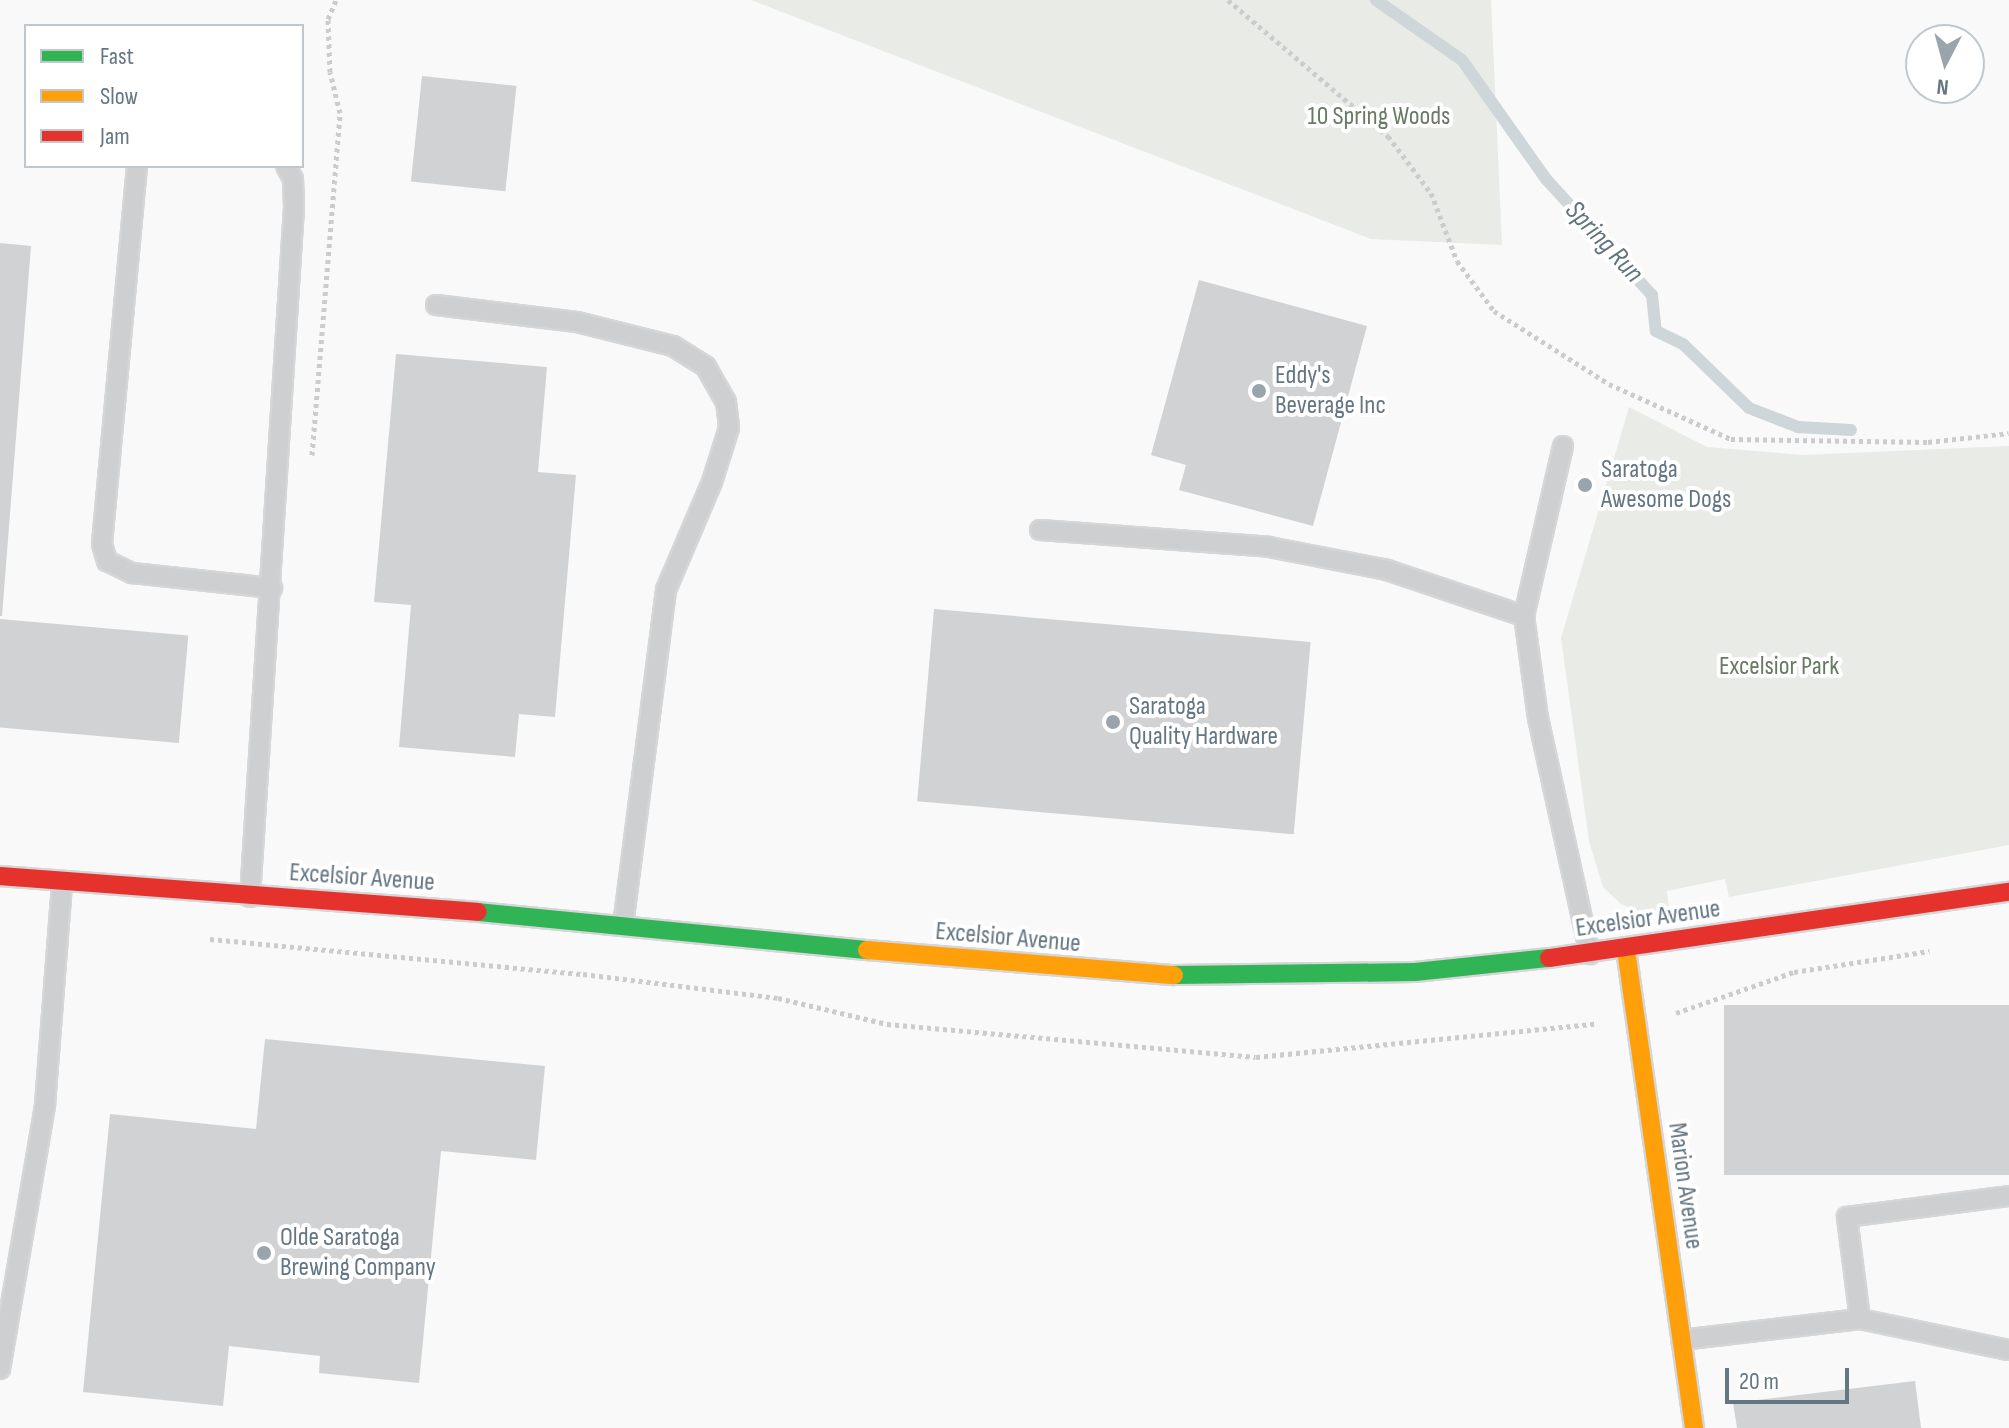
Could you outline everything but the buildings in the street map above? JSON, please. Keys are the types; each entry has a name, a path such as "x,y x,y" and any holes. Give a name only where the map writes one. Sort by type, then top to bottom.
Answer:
{"street":[{"name":"Excelsior Avenue","path":"0,876 62,884 623,925 1131,975 1415,972 1626,950 2009,892"},
{"name":"Marion Avenue","path":"1626,950 1694,1428"}],"lane":[{"path":"137,168 102,544 107,561 132,573 272,588"},
{"path":"250,897 294,207 293,179 287,168"},
{"path":"436,305 577,322 673,346 706,367 726,402 729,428 721,455 666,590 623,925"},
{"path":"1563,446 1524,616 1538,718 1590,954"},
{"path":"1040,530 1269,547 1387,570 1524,616"},
{"path":"0,1369 45,1105 62,884"},
{"path":"1860,1319 1847,1217 2009,1196"},
{"path":"1681,1340 1860,1319 2009,1350"}],"path":[{"path":"1228,0 1388,136 1431,193 1457,261 1494,311 1609,384 1731,439 1928,442 2009,433"}],"green space":[{"name":"10 Spring Woods","path":"751,0 1491,0 1502,245 1371,239"},
{"name":"Excelsior Park","path":"1629,407 1707,447 1803,455 2009,446 2009,845 1729,897 1725,879 1667,891 1669,910 1646,915 1621,904 1603,887 1589,841 1561,638"}],"waterway":[{"name":"Spring Run","path":"1376,0 1462,60 1546,179 1652,295 1656,331 1683,344 1749,408 1798,427 1851,430"}],"traffic: fast":[{"path":"478,912 867,950"},
{"path":"1174,975 1415,972 1549,958"}],"traffic: slow":[{"path":"867,950 1174,975"},
{"path":"1626,950 1694,1428"}],"traffic: jam":[{"path":"0,876 478,912"},
{"path":"1549,958 2009,892"}],"place":[{"name":"Eddy's Beverage Inc","path":"1259,391"},
{"name":"Saratoga Awesome Dogs","path":"1585,485"},
{"name":"Saratoga Quality Hardware","path":"1113,722"},
{"name":"Olde Saratoga Brewing Company","path":"264,1253"}]}
